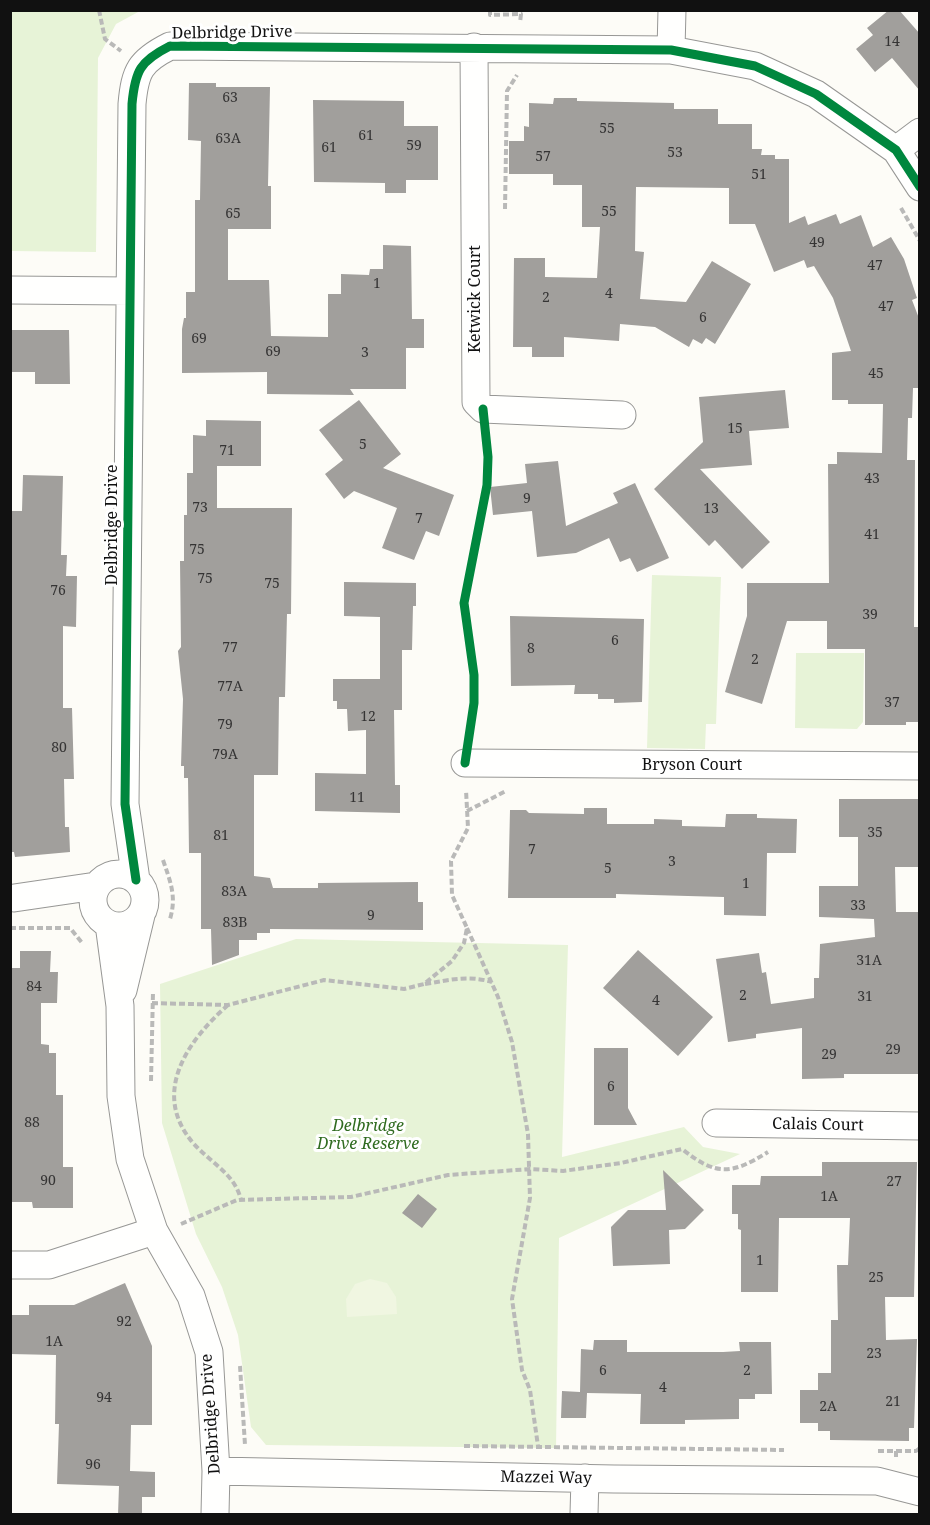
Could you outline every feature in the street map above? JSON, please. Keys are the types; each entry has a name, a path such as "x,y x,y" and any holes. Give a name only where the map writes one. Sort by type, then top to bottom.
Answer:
{"street":[{"path":"671,50 672,10"},
{"name":"Delbridge Drive","path":"215,1515 216,1471 209,1352 191,1296 154,1231 130,1159 121,1096 120,1006 113,959 109,894 125,804 132,104 134,82 141,66 152,55 170,46 671,50 755,66 816,94 896,150 915,180"},
{"name":"Ketwick Court","path":"474,47 476,402 483,409 622,415"},
{"path":"896,150 920,132"},
{"path":"10,290 130,291"},
{"name":"Bryson Court","path":"465,763 920,766"},
{"name":"Delbridge Drive","path":"109,894 141,885 146,900 120,1006"},
{"path":"12,898 109,894 126,926 141,915"},
{"name":"Calais Court","path":"716,1123 920,1126"},
{"path":"10,1265 49,1265 154,1231"},
{"name":"Mazzei Way","path":"216,1471 877,1481 920,1472"},
{"path":"584,1515 585,1478"},
{"name":"Mazzei Way","path":"877,1481 920,1492"}],"path":[{"path":"99,10 105,39 141,66"},
{"path":"474,75 529,76"},
{"path":"915,180 889,192 909,220 920,241"},
{"path":"465,763 468,828 452,861 452,895 492,982 512,1042 522,1086 531,1169 525,1237 512,1299 522,1370 530,1390 538,1447"},
{"path":"162,854 173,886 174,904 166,929"},
{"path":"10,928 70,928 95,958 113,959"},
{"path":"424,984 452,961 464,943 467,928"},
{"path":"152,1003 228,1005 324,980 404,989 461,978 476,978 492,982"},
{"path":"151,1091 153,983"},
{"path":"228,1005 204,1026 184,1056 175,1084 173,1104 182,1126 194,1144 230,1177 241,1200"},
{"path":"154,1231 184,1223 241,1200 351,1197 448,1175 531,1169 562,1170 621,1163 682,1149"},
{"path":"180,1214 184,1223"},
{"path":"896,1452 916,1451 920,1448"}],"green space":[{"path":"11,10 140,11 116,24 98,58 96,252 11,251"},
{"path":"652,575 721,577 716,724 706,724 705,749 647,748"},
{"path":"796,653 864,653 863,722 857,729 795,728"},
{"name":"Delbridge Drive Reserve","path":"296,939 568,945 562,1157 684,1127 703,1147 740,1154 559,1238 556,1448 266,1445 251,1427 238,1335 222,1287 196,1234 162,1123 160,984"},
{"path":"370,1279 387,1283 396,1297 397,1314 347,1317 346,1299 355,1284"}],"building":[{"path":"889,10 899,10 920,34 920,91 892,58 875,72 856,49 873,35 867,28"},
{"path":"189,83 216,83 216,87 270,87 268,186 271,186 271,229 228,229 228,280 269,280 271,336 328,337 328,294 341,294 341,274 369,275 370,269 383,269 383,245 411,246 412,319 424,319 424,348 406,348 406,389 350,389 354,395 267,394 267,372 182,373 182,329 184,318 186,318 186,292 195,292 195,200 200,200 201,141 188,140"},
{"path":"554,98 577,98 577,101 674,103 674,109 718,109 718,124 752,124 752,149 762,149 761,155 775,155 775,159 789,159 789,223 805,216 808,225 836,214 840,224 861,215 873,247 891,237 904,259 917,298 912,300 920,321 920,388 913,388 912,418 908,418 907,460 915,460 914,627 920,627 920,722 906,722 906,725 865,725 865,649 827,649 827,621 787,621 762,704 725,692 747,616 747,583 829,583 828,464 837,464 837,452 882,453 883,404 848,404 848,400 832,400 832,353 851,351 833,298 814,266 807,268 804,260 774,272 755,224 729,224 729,188 636,187 635,251 644,252 640,299 686,302 712,261 751,284 715,344 706,338 702,344 693,339 689,347 655,327 620,324 619,341 564,337 564,357 532,357 532,347 513,347 514,258 545,258 545,277 597,278 600,227 582,227 582,185 553,185 553,174 509,174 509,141 524,141 524,126 529,127 529,103 553,104"},
{"path":"313,100 404,101 404,126 438,126 438,180 406,180 406,193 385,193 385,183 314,182"},
{"path":"10,330 69,330 70,384 35,384 35,372 10,372"},
{"path":"785,390 789,428 749,431 752,465 700,469 770,542 742,569 715,540 709,546 654,489 703,442 699,397"},
{"path":"359,400 401,454 383,468 454,495 439,536 426,531 414,560 382,548 397,508 354,491 344,499 325,474 343,460 319,430"},
{"path":"206,420 261,421 261,466 217,466 217,508 292,508 291,614 287,614 285,697 279,697 278,775 254,775 254,876 270,878 273,888 318,888 318,883 418,882 418,902 423,902 423,930 270,929 270,933 257,933 257,940 239,940 239,955 212,965 211,929 201,929 201,853 189,853 188,778 184,778 184,766 181,766 183,699 178,651 181,647 180,561 184,561 187,473 193,473 193,435 206,436"},
{"path":"558,461 566,526 618,503 613,493 635,483 669,558 637,572 630,558 620,562 609,538 576,553 537,557 532,511 493,515 490,487 527,483 525,464"},
{"path":"23,475 63,476 61,555 67,555 66,576 77,576 76,627 63,626 63,708 72,708 74,779 64,779 65,827 69,827 70,852 15,857 14,852 10,852 10,511 22,511"},
{"path":"344,582 416,583 412,650 402,650 402,710 394,710 395,785 400,785 400,813 315,811 315,773 366,774 366,730 348,731 347,709 337,709 337,701 333,701 333,679 380,679 380,617 344,616"},
{"path":"510,616 644,619 642,702 614,703 614,699 598,699 598,694 574,694 575,685 511,686"},
{"path":"839,799 919,799 919,867 895,867 896,912 920,912 920,1074 844,1074 844,1078 802,1079 802,1028 756,1034 756,1038 728,1042 716,959 759,953 762,973 766,972 771,1004 814,998 814,978 819,978 820,944 875,937 874,919 819,917 819,886 858,886 858,837 839,837"},
{"path":"584,808 607,808 607,824 654,824 654,819 682,820 682,826 725,827 726,814 757,814 757,818 797,819 796,853 767,853 766,916 724,915 724,897 616,894 616,898 508,898 510,810 526,810 529,813 584,814"},
{"path":"638,950 713,1017 678,1056 603,988"},
{"path":"20,951 51,951 50,972 58,972 57,1003 41,1003 41,1044 49,1045 49,1053 56,1053 56,1095 63,1095 63,1167 73,1167 73,1208 33,1208 32,1202 10,1202 10,968 20,968"},
{"path":"594,1048 628,1048 628,1108 637,1125 594,1125"},
{"path":"822,1162 917,1162 914,1297 885,1297 886,1340 917,1339 914,1428 909,1428 909,1441 830,1440 830,1431 818,1431 818,1423 800,1423 800,1390 818,1390 818,1373 831,1373 831,1320 838,1320 837,1265 848,1265 850,1218 779,1218 778,1292 741,1292 741,1230 738,1229 738,1214 732,1214 732,1185 760,1185 761,1176 822,1176"},
{"path":"663,1170 704,1210 685,1229 669,1230 670,1264 613,1266 611,1227 628,1210 666,1210"},
{"path":"418,1194 437,1209 422,1228 402,1213"},
{"path":"125,1283 152,1346 152,1425 131,1425 130,1471 155,1472 155,1497 142,1497 142,1515 118,1515 119,1486 57,1484 59,1424 55,1424 56,1355 10,1354 10,1315 29,1315 29,1305 74,1305"},
{"path":"594,1340 627,1340 627,1352 740,1351 739,1342 771,1342 772,1394 755,1394 755,1399 739,1399 739,1419 685,1420 685,1424 640,1424 641,1394 587,1393 586,1418 561,1418 562,1391 580,1392 581,1349 593,1350"}],"cycle path":[{"path":"136,880 125,804 132,104 137,75 146,62 170,46 671,50 755,66 816,94 896,150 920,187"},
{"path":"465,763 474,703 474,675 464,603 487,485 488,457 483,409"}]}
